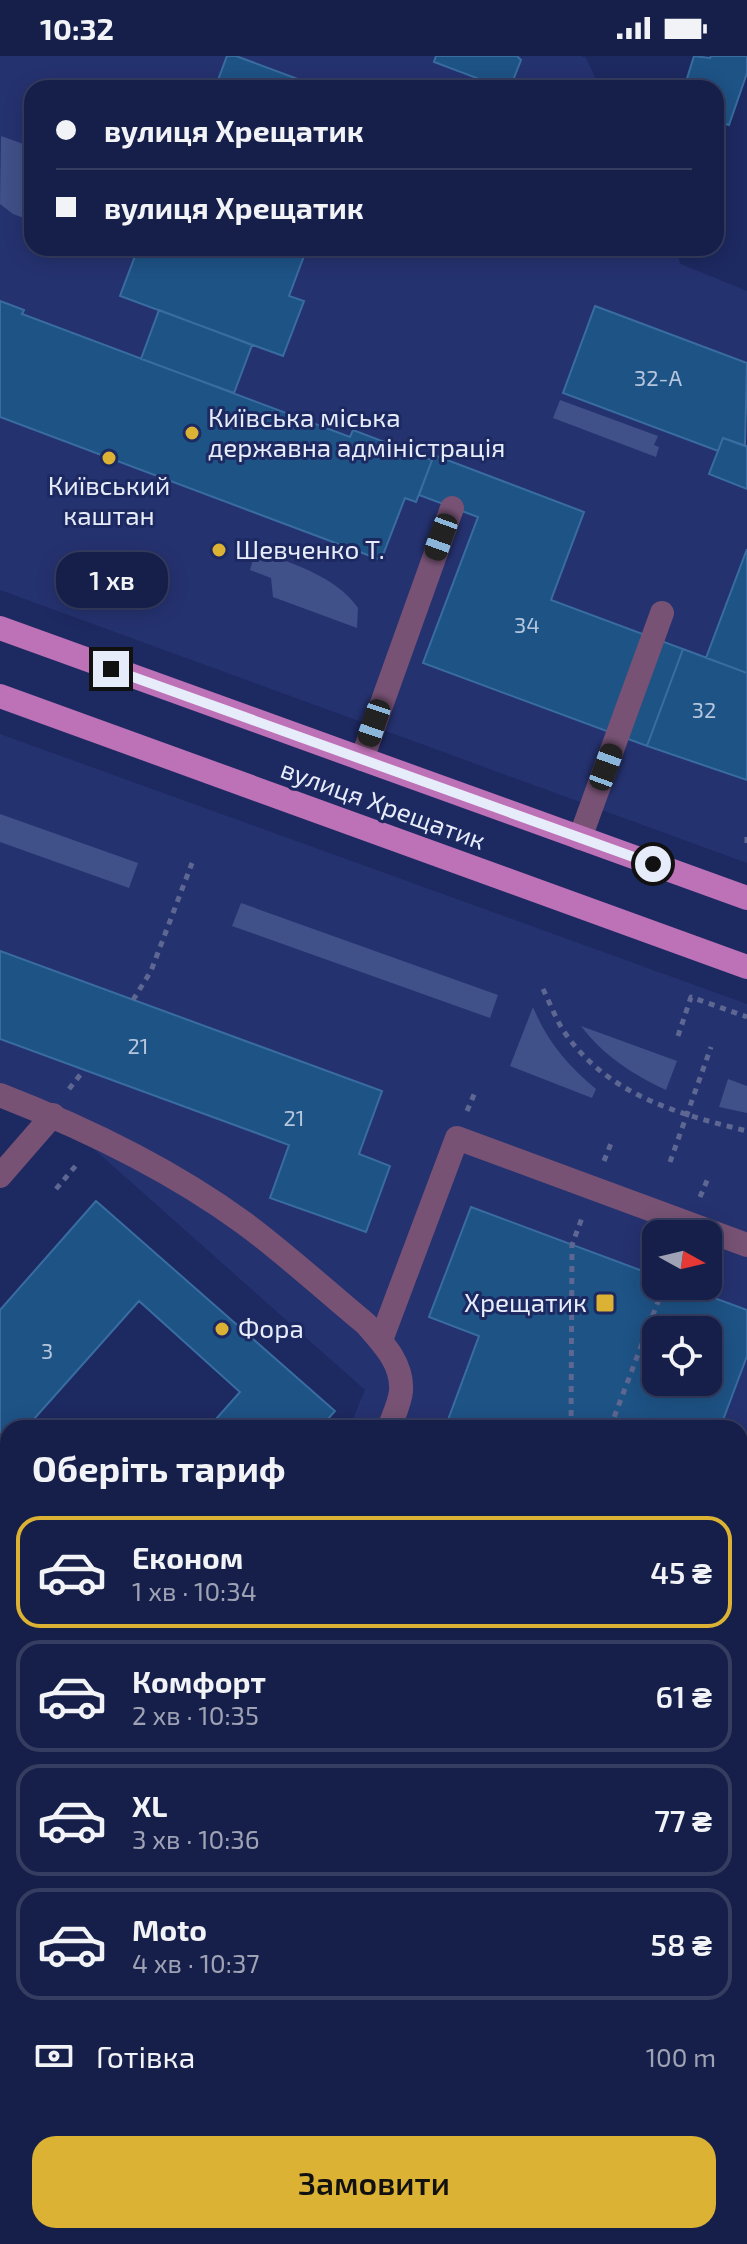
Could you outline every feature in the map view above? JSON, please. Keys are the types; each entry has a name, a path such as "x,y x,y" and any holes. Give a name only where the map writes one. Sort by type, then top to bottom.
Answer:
{"main road":[{"name":"вулиця Хрещатик","path":"0,628 747,898"},
{"name":"вулиця Хрещатик","path":"0,696 747,967"}],"street":[{"path":"362,759 452,508"},
{"path":"580,838 662,613"},
{"path":"0,1095 53,1115 186,1184 245,1223 381,1340 398,1366 401,1392 392,1420"},
{"path":"0,1176 53,1115"},
{"path":"381,1340 457,1138 747,1245"}],"path":[{"path":"133,1000 151,971 192,863"},
{"path":"543,989 565,1033 604,1076 645,1099 686,1116 747,1131"},
{"path":"678,1036 691,997 747,1017"},
{"path":"670,1162 711,1047"},
{"path":"66,1093 84,1070"},
{"path":"571,1420 572,1245"},
{"path":"613,1420 659,1300"}],"shaded area":[{"path":"0,56 581,56 586,58 596,80 24,80 24,256 678,256 681,264 747,291 747,414 737,442 747,447 747,863 0,590"},
{"path":"1,136 24,144 24,218 0,204"},
{"path":"560,400 658,436 654,445 659,447 656,457 553,418"},
{"path":"256,549 312,572 337,587 358,608 357,628 273,597 271,578 250,570"},
{"path":"0,734 747,1004 747,1420 352,1420 365,1390 78,1135 0,1105"},
{"path":"0,814 138,863 129,888 0,842"},
{"path":"241,903 498,995 490,1018 232,926"},
{"path":"533,1007 559,1052 596,1089 592,1098 510,1066"},
{"path":"581,1026 677,1061 666,1090 619,1063"},
{"path":"728,1079 747,1086 747,1113 719,1107"}],"building":[{"path":"227,56 236,56 300,80 218,80"},
{"path":"436,56 517,56 521,60 513,80 482,80 434,62"},
{"path":"694,56 747,56 747,73 729,125 724,123 724,80 686,80"},
{"path":"135,256 304,256 289,296 304,301 283,356 120,296"},
{"name":"Київська міська державна адміністрація","path":"0,301 24,310 22,314 350,437 353,430 432,460 416,502 405,498 381,560 0,417"},
{"path":"595,306 747,363 745,446 723,438 718,451 563,393"},
{"path":"159,310 252,345 234,393 141,359"},
{"path":"723,438 747,446 747,489 709,474"},
{"path":"434,455 584,512 551,600 683,649 647,746 423,663 478,517 419,495"},
{"path":"747,549 747,673 706,658"},
{"path":"683,649 747,673 747,780 647,746"},
{"path":"0,951 382,1091 359,1154 390,1166 366,1232 270,1198 289,1145 0,1039"},
{"path":"96,1201 335,1411 327,1420 215,1420 240,1392 139,1301 33,1420 0,1420 0,1310"},
{"path":"471,1207 642,1271 642,1300 720,1300 747,1310 747,1356 723,1420 448,1420 479,1336 429,1317"}],"place":[{"name":"Київська міська державна адміністрація","path":"192,433"},
{"name":"Київський каштан","path":"109,458"},
{"name":"Шевченко Т.","path":"219,550"},
{"name":"Хрещатик","path":"605,1303"},
{"name":"Фора","path":"222,1329"}],"route":[{"path":"111,669 653,864"}]}
